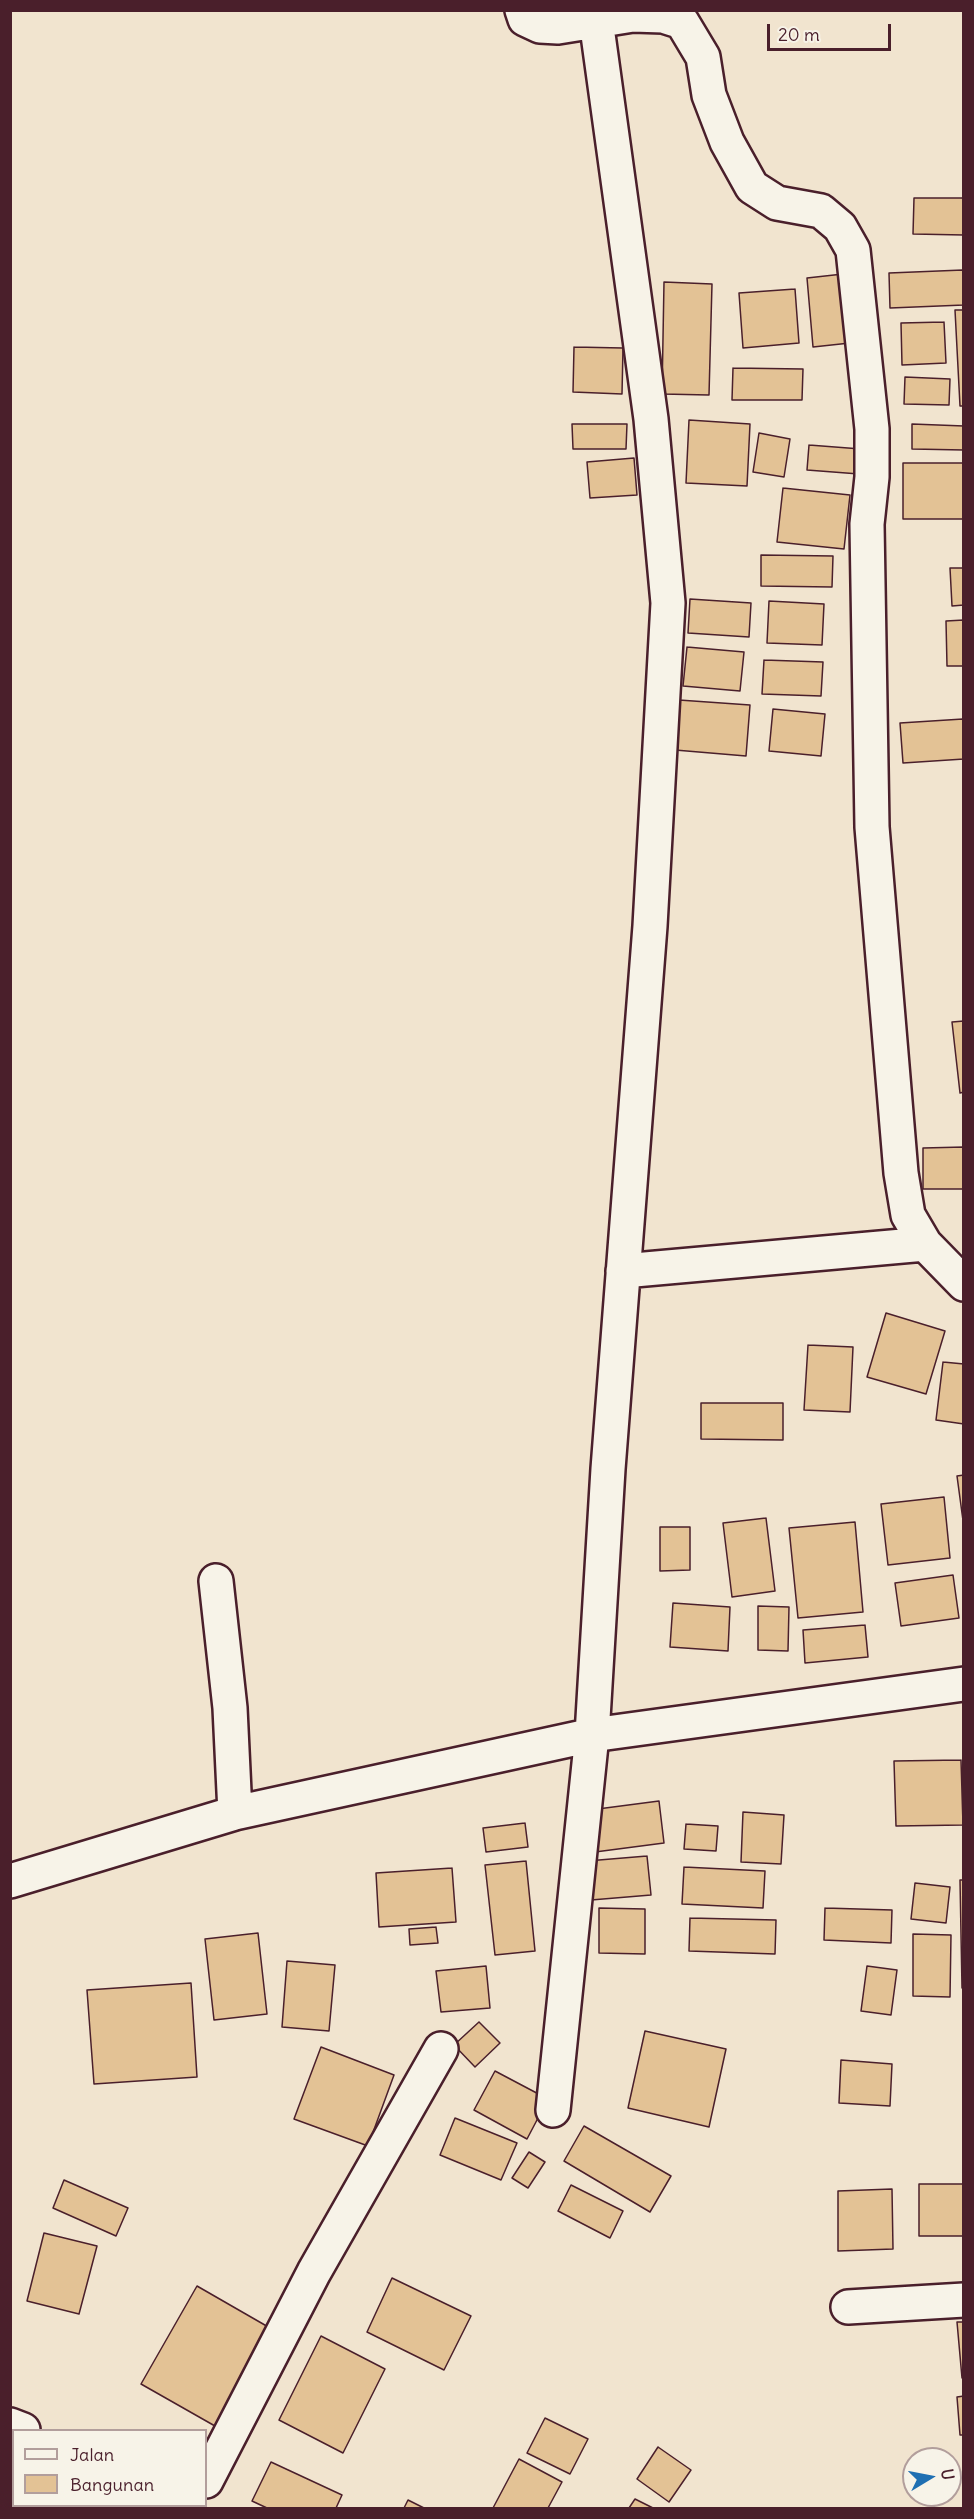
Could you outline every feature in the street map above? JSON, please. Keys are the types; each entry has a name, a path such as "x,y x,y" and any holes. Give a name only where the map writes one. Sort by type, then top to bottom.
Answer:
{"street":[{"path":"522,10 525,19 540,26 558,27 633,15 663,16 682,22 702,57 709,96 727,142 752,187 777,203 821,211 840,227 853,250 872,429 872,477 867,535 873,827 901,1173 908,1215 925,1244 963,1284"},
{"path":"553,2110 592,1735 623,1271 650,926 668,603 651,419 596,20"},
{"path":"623,1271 925,1244"},
{"path":"216,1581 230,1708 235,1813"},
{"path":"10,1881 235,1813 592,1735 963,1684"},
{"path":"207,2479 314,2272 441,2049"},
{"path":"848,2307 963,2300"}],"building":[{"path":"914,198 964,198 964,235 913,234"},
{"path":"963,270 964,305 890,308 889,273"},
{"path":"843,274 850,343 813,347 807,278"},
{"path":"664,282 712,284 709,395 662,394"},
{"path":"795,289 799,343 743,348 739,293"},
{"path":"955,310 964,310 964,406 960,406"},
{"path":"944,322 946,363 902,365 901,323"},
{"path":"574,347 623,348 622,394 573,392"},
{"path":"733,368 803,369 802,400 732,400"},
{"path":"905,377 950,379 949,405 904,404"},
{"path":"689,420 750,424 747,486 686,483"},
{"path":"572,424 627,424 626,449 573,449"},
{"path":"912,424 964,426 964,450 912,449"},
{"path":"759,433 790,439 784,477 753,472"},
{"path":"809,445 861,449 859,474 807,470"},
{"path":"634,458 637,495 590,498 587,462"},
{"path":"903,463 964,463 964,519 903,519"},
{"path":"783,488 850,495 844,549 777,542"},
{"path":"761,555 833,556 832,587 761,586"},
{"path":"950,568 964,568 964,605 952,606"},
{"path":"690,599 751,603 749,637 688,633"},
{"path":"769,601 824,604 822,645 767,643"},
{"path":"964,620 964,666 947,666 946,621"},
{"path":"687,647 744,652 740,691 683,686"},
{"path":"764,660 823,662 821,696 762,694"},
{"path":"679,700 750,705 746,756 675,750"},
{"path":"773,709 825,714 821,756 769,751"},
{"path":"963,719 964,759 903,763 900,723"},
{"path":"964,1021 964,1092 960,1093 952,1022"},
{"path":"964,1147 964,1189 923,1189 923,1148"},
{"path":"886,1313 945,1331 926,1394 867,1377"},
{"path":"808,1345 853,1347 850,1412 804,1410"},
{"path":"943,1362 964,1364 964,1424 936,1420"},
{"path":"701,1403 783,1403 783,1440 701,1439"},
{"path":"964,1475 964,1528 957,1476"},
{"path":"944,1497 950,1558 888,1565 881,1504"},
{"path":"766,1518 775,1591 732,1597 723,1523"},
{"path":"855,1522 863,1612 798,1618 789,1528"},
{"path":"660,1527 690,1527 690,1570 660,1571"},
{"path":"953,1575 959,1618 901,1626 895,1583"},
{"path":"673,1603 730,1607 728,1651 670,1647"},
{"path":"758,1606 789,1607 788,1651 758,1650"},
{"path":"865,1625 868,1657 805,1663 803,1630"},
{"path":"961,1760 963,1825 896,1826 894,1761"},
{"path":"659,1801 664,1843 595,1852 590,1810"},
{"path":"743,1812 784,1815 781,1864 741,1862"},
{"path":"525,1823 528,1847 486,1852 483,1828"},
{"path":"686,1824 718,1826 716,1851 684,1849"},
{"path":"647,1856 651,1895 591,1900 587,1861"},
{"path":"526,1861 535,1951 495,1955 485,1865"},
{"path":"684,1867 765,1871 763,1908 682,1904"},
{"path":"452,1868 456,1922 379,1927 376,1873"},
{"path":"960,1880 964,1880 964,1988 962,1988"},
{"path":"915,1883 950,1887 946,1923 911,1919"},
{"path":"599,1908 645,1909 645,1954 599,1953"},
{"path":"825,1908 892,1910 891,1943 824,1940"},
{"path":"690,1918 776,1920 775,1954 689,1951"},
{"path":"436,1927 438,1943 410,1945 409,1929"},
{"path":"258,1933 267,2014 214,2020 205,1939"},
{"path":"913,1934 951,1935 950,1997 913,1996"},
{"path":"287,1961 335,1965 329,2031 282,2027"},
{"path":"486,1966 490,2008 441,2012 436,1971"},
{"path":"867,1966 897,1970 891,2015 861,2011"},
{"path":"191,1983 197,2077 94,2084 87,1990"},
{"path":"479,2022 500,2043 475,2067 454,2045"},
{"path":"645,2031 726,2049 709,2127 628,2108"},
{"path":"321,2047 394,2075 368,2146 294,2119"},
{"path":"841,2060 892,2064 890,2106 839,2103"},
{"path":"495,2071 548,2099 527,2139 474,2110"},
{"path":"455,2118 517,2143 501,2180 440,2155"},
{"path":"584,2126 671,2176 650,2212 564,2161"},
{"path":"529,2152 545,2162 528,2188 512,2178"},
{"path":"64,2180 128,2208 116,2236 53,2208"},
{"path":"919,2184 964,2184 964,2236 919,2236"},
{"path":"571,2185 623,2211 610,2238 558,2211"},
{"path":"892,2189 893,2249 838,2251 838,2191"},
{"path":"44,2233 97,2246 79,2314 27,2301"},
{"path":"392,2278 471,2316 444,2370 367,2332"},
{"path":"197,2286 277,2332 222,2430 141,2384"},
{"path":"957,2322 964,2322 964,2378 962,2378"},
{"path":"321,2336 385,2369 343,2453 279,2420"},
{"path":"964,2396 964,2435 960,2435 957,2397"},
{"path":"545,2418 588,2439 570,2474 527,2453"},
{"path":"658,2447 691,2470 669,2502 637,2479"},
{"path":"519,2459 562,2482 548,2508 493,2508"},
{"path":"271,2462 342,2495 336,2508 267,2508 252,2501"},
{"path":"635,2499 653,2508 629,2508"},
{"path":"408,2500 424,2508 404,2508"}]}
